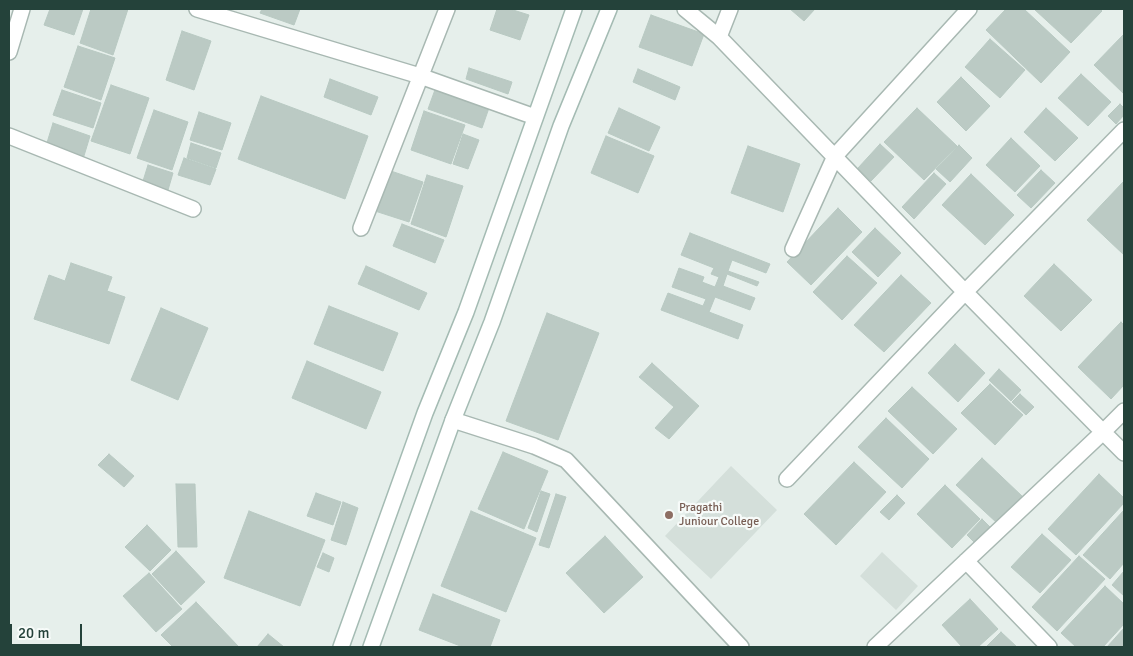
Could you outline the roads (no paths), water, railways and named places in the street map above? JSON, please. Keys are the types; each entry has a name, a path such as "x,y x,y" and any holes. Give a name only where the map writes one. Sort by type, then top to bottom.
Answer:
{"street":[{"path":"9,52 22,9"},
{"path":"197,9 420,76 535,117"},
{"path":"361,228 447,9"},
{"path":"341,647 426,413 466,312 574,9"},
{"path":"371,647 453,420 492,322 561,126 609,9"},
{"path":"685,9 719,37 965,292 1124,453"},
{"path":"719,37 730,9"},
{"path":"794,249 835,156 969,9"},
{"path":"786,479 965,292 1124,130"},
{"path":"9,136 193,209"},
{"path":"875,647 1124,410"},
{"path":"453,420 534,446 566,460 740,647"},
{"path":"966,561 1050,647"}],"place":[{"name":"Pragathi Juniour College","path":"669,515"}]}
